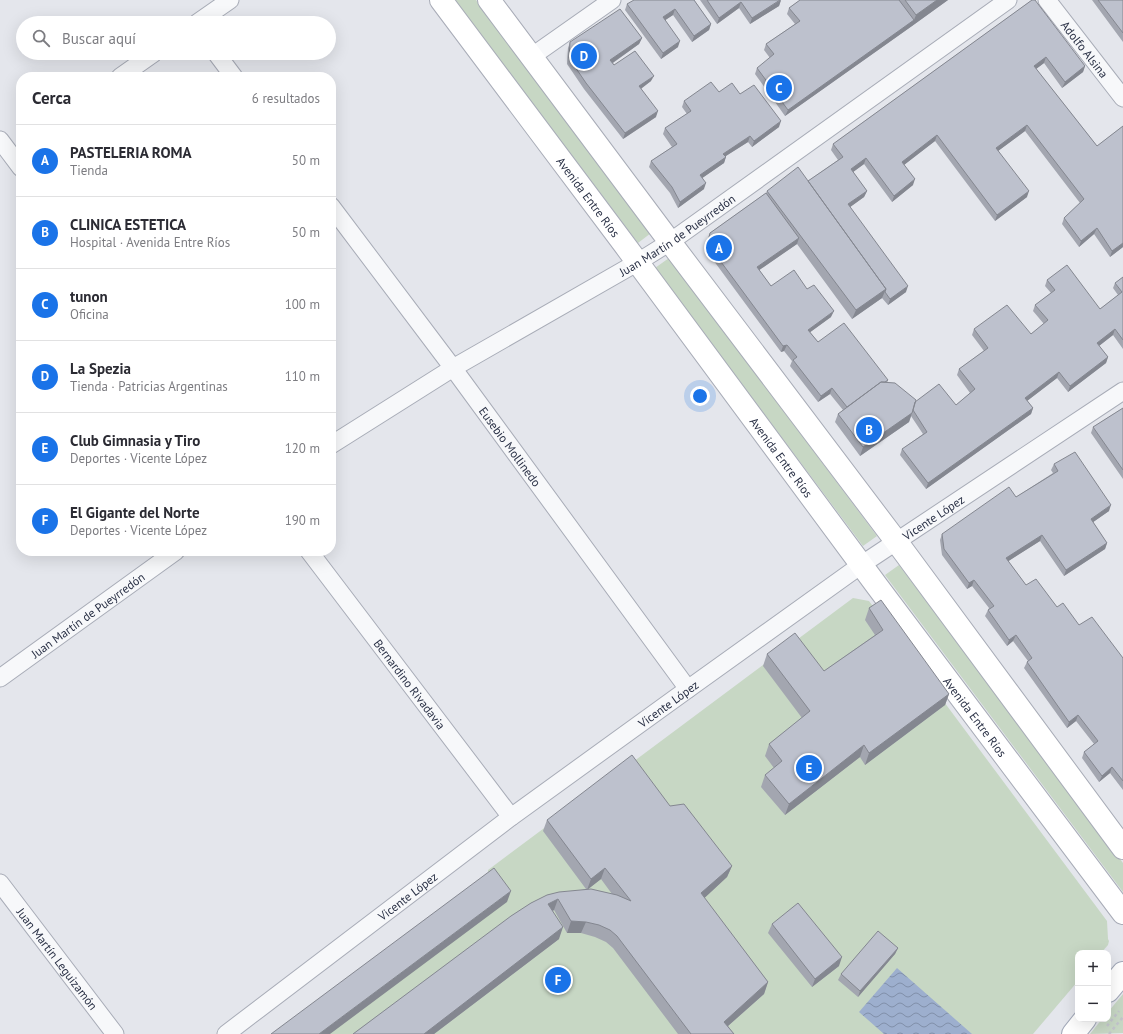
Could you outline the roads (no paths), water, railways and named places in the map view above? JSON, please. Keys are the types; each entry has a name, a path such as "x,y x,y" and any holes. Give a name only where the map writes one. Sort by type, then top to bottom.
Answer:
{"main road":[{"name":"Avenida Entre Ríos","path":"440,0 638,262 862,565 1123,913"},
{"path":"489,0 896,541 1123,848"},
{"path":"1111,987 1123,973"},
{"path":"1073,1034 1083,1022"}],"street":[{"path":"531,57 612,0"},
{"name":"Juan Martín de Pueyrredón","path":"336,442 453,368 638,262 670,242 1008,0"},
{"name":"Adolfo Alsina","path":"1047,0 1123,98"},
{"path":"205,16 219,3"},
{"path":"127,72 144,60"},
{"path":"221,60 230,72"},
{"path":"0,140 10,154"},
{"name":"Eusebio Mollinedo","path":"336,213 453,368 688,689"},
{"name":"Vicente López","path":"226,1034 511,817 688,689 896,541 1123,390"},
{"name":"Juan Martín de Pueyrredón","path":"0,678 169,556"},
{"name":"Bernardino Rivadavia","path":"313,556 511,817"},
{"name":"Juan Martín Leguizamón","path":"0,883 115,1034"}],"water":[{"path":"897,968 972,1034 884,1034 859,1012"}],"place":[{"name":"La Spezia","path":"584,56"},
{"name":"tunon","path":"779,88"},
{"name":"PASTELERIA ROMA","path":"719,248"},
{"name":"CLINICA ESTETICA","path":"869,430"},
{"name":"Club Gimnasia y Tiro","path":"809,768"},
{"name":"El Gigante del Norte","path":"558,980"}]}
